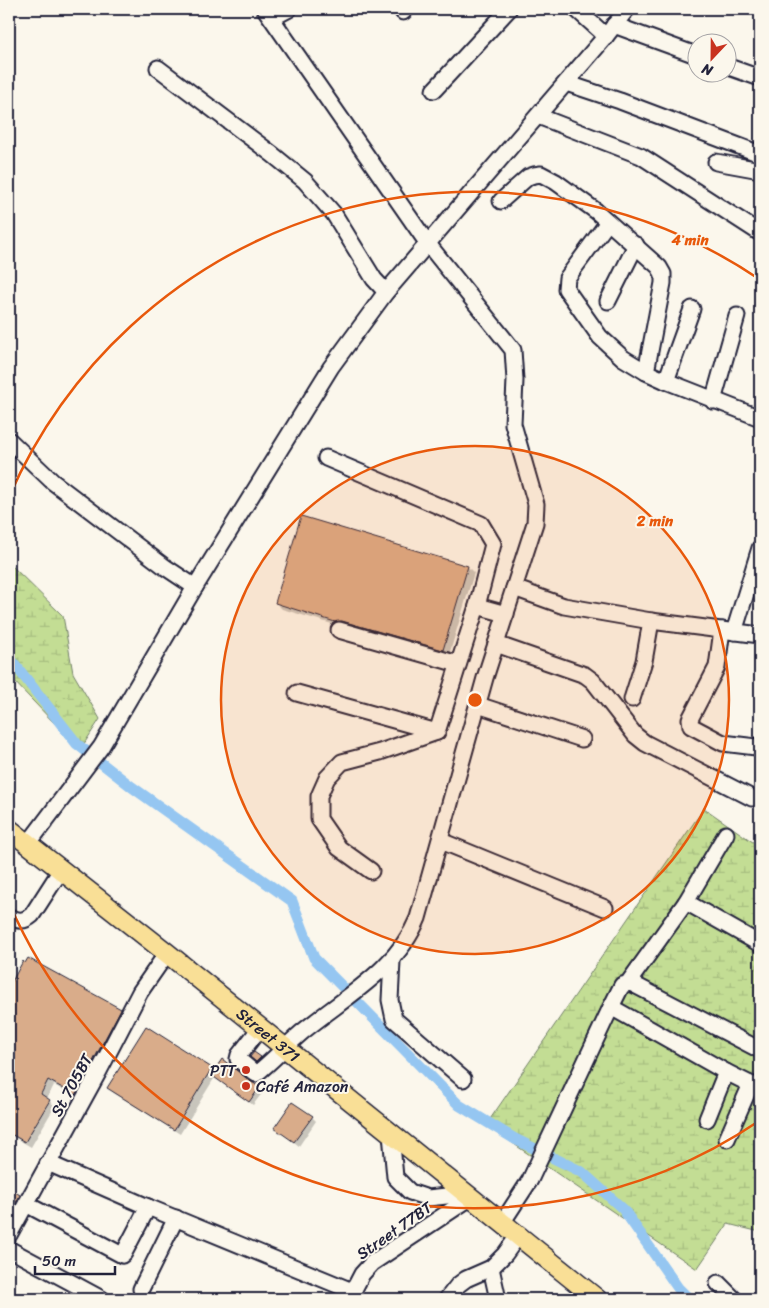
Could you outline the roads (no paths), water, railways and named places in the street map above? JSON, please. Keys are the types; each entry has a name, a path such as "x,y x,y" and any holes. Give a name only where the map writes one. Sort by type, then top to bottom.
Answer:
{"main road":[{"name":"Street 371","path":"9,829 167,953 597,1299"}],"street":[{"path":"260,1028 238,1059 254,1074 392,960 409,939 441,841 478,705 537,513 513,424 515,380 513,350 428,244 268,13 289,9"},
{"path":"434,90 509,9"},
{"path":"576,9 610,31 686,52"},
{"path":"28,844 102,747 195,587 331,367 386,292 538,116 627,9"},
{"path":"158,68 305,181 334,214 374,279 386,292"},
{"path":"736,70 760,78"},
{"path":"566,83 620,101 760,154"},
{"path":"538,116 641,156 760,232"},
{"path":"716,162 760,170"},
{"path":"501,201 528,177 534,174 541,174 556,182 596,211 659,267 663,274 646,372"},
{"path":"608,222 568,278 566,289 600,337 623,358 646,372 760,418"},
{"path":"608,301 636,245"},
{"path":"666,381 692,309"},
{"path":"714,400 737,316"},
{"path":"9,440 53,482 165,567 195,587"},
{"path":"326,458 480,524 493,544 477,606 437,732"},
{"path":"760,548 728,631 717,667 690,719 691,726 723,743 756,747 760,745"},
{"path":"514,588 564,606 651,621 760,635"},
{"path":"477,606 506,614"},
{"path":"632,699 644,661 651,621"},
{"path":"339,630 458,664"},
{"path":"496,644 586,675 593,680 635,736 645,743 752,798"},
{"path":"297,694 437,732"},
{"path":"478,705 582,739"},
{"path":"371,871 339,848 319,818 320,796 327,778 342,762 380,752 437,732"},
{"path":"628,983 686,902 726,834"},
{"path":"441,841 605,908"},
{"path":"9,917 18,921 26,920 32,915 61,870"},
{"path":"686,902 760,944"},
{"name":"St 705BT","path":"9,1235 140,992 167,953"},
{"path":"392,960 390,1000 394,1020 463,1079"},
{"path":"502,1223 530,1180 622,985 631,983 760,1050"},
{"path":"611,1007 726,1072 755,1086 727,1139"},
{"path":"707,1119 726,1072"},
{"path":"391,1134 394,1177 410,1192 428,1198 468,1196"},
{"path":"48,1163 351,1295"},
{"name":"Street 77BT","path":"351,1295 362,1274 372,1263 468,1196"},
{"path":"26,1204 122,1254 124,1254 148,1207"},
{"path":"141,1288 176,1218"},
{"path":"447,1299 458,1285 466,1279 491,1268 505,1254 518,1236"},
{"path":"9,1249 102,1299"},
{"path":"491,1268 497,1294"},
{"path":"718,1284 734,1299"}],"waterway":[{"path":"9,657 77,744 132,787 292,901 314,958 459,1105 515,1139 582,1172 623,1209 678,1288 689,1299"}],"place":[{"name":"PTT","path":"246,1070"},
{"name":"Café Amazon","path":"246,1086"}]}
